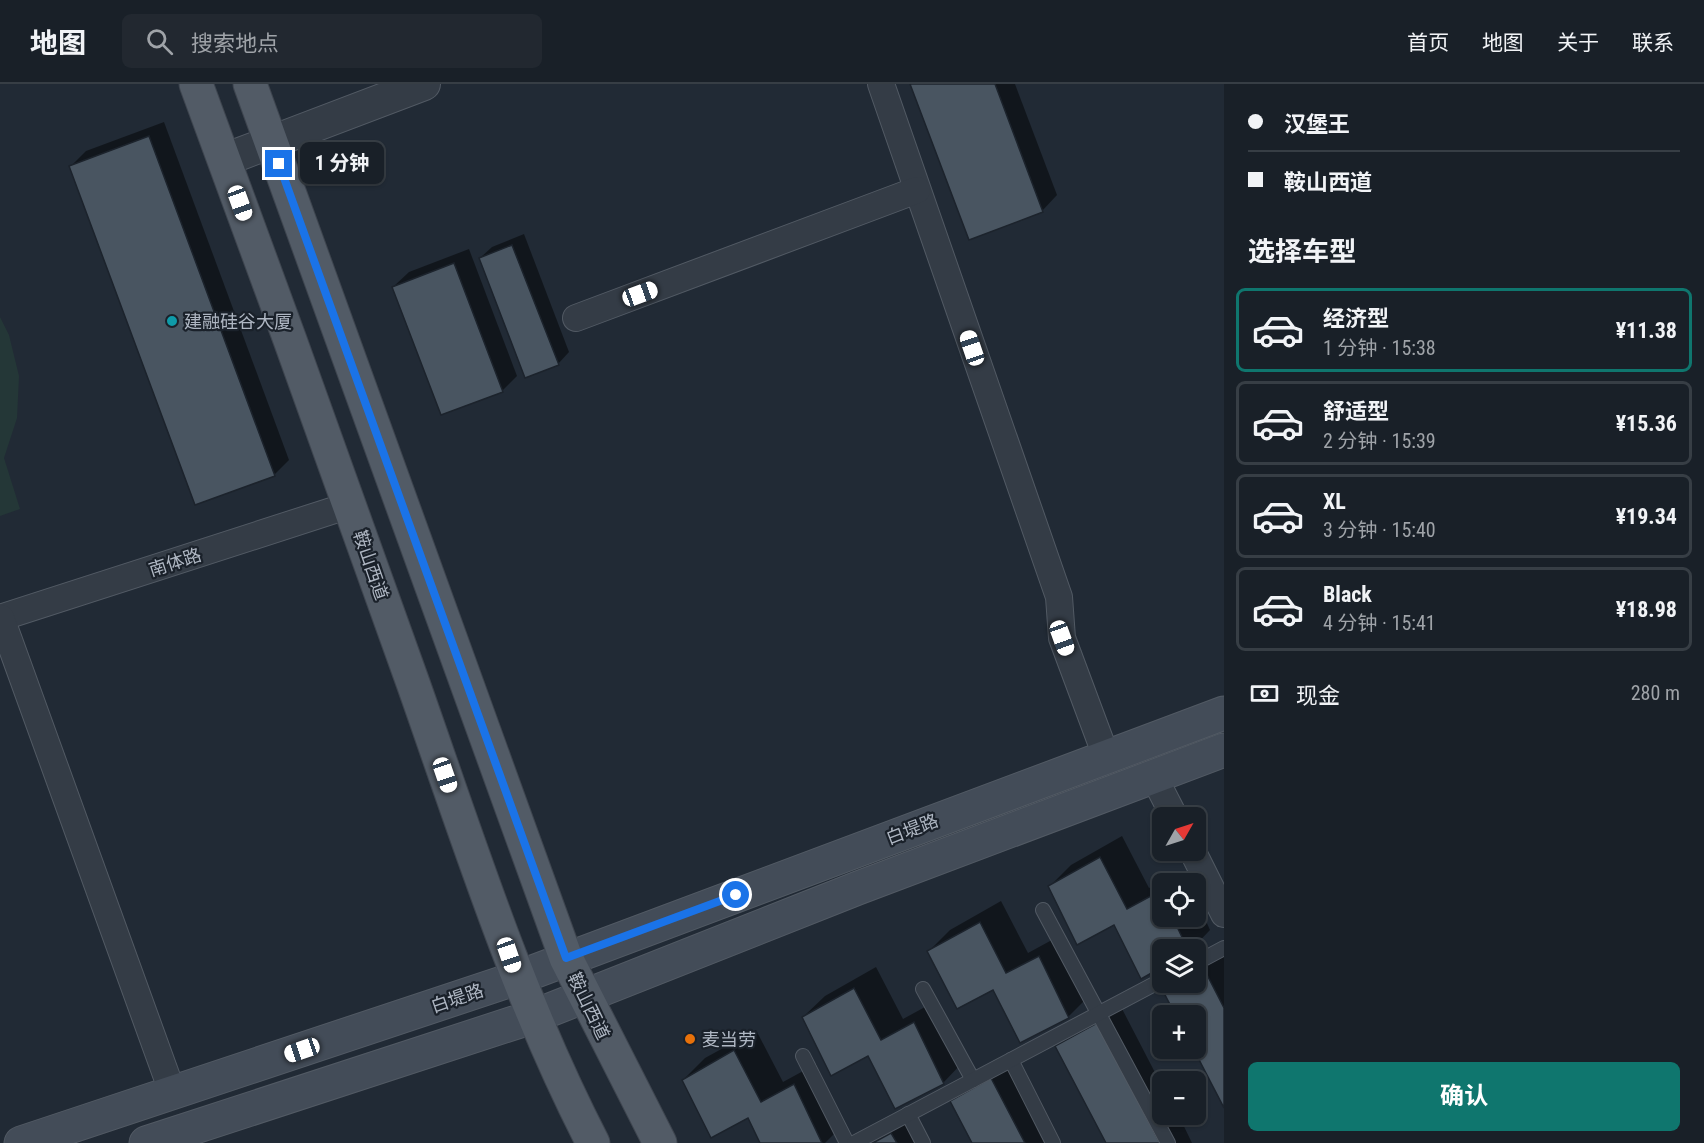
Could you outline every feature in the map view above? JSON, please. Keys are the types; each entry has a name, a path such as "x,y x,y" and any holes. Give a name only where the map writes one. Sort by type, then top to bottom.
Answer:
{"main road":[{"name":"鞍山西道","path":"196,84 350,505 516,978 532,1017 593,1143"},
{"name":"鞍山西道","path":"250,84 566,958 660,1143"},
{"name":"白堤路","path":"21,1143 516,978 1224,712"},
{"name":"白堤路","path":"146,1143 532,1017 858,888 1224,750"}],"street":[{"path":"224,160 424,84"},
{"path":"881,84 1059,597 1062,638 1106,756"},
{"path":"576,318 916,190"},
{"name":"南体路","path":"0,618 350,505"},
{"path":"0,618 172,1094"},
{"path":"1154,777 1169,807"},
{"path":"1198,861 1224,914"}],"lane":[{"path":"1043,910 1168,1143"},
{"path":"1206,958 1224,948"},
{"path":"854,1143 1152,985"},
{"path":"923,989 973,1080"},
{"path":"803,1056 847,1143"},
{"path":"1011,1060 1053,1143"},
{"path":"908,1114 923,1143"}],"shaded area":[{"path":"0,317 9,335 19,376 17,418 4,458 20,509 0,516"}],"building":[{"path":"910,84 995,84 1043,212 969,240"},
{"name":"建融硅谷大厦","path":"149,136 275,476 195,505 69,166"},
{"path":"512,245 559,365 525,378 479,258"},
{"path":"454,263 503,392 441,415 392,287"},
{"path":"1100,857 1127,909 1152,895 1152,927 1177,927 1183,939 1152,939 1152,973 1141,979 1114,925 1077,945 1048,886"},
{"path":"980,922 1006,973 1039,956 1069,1018 1020,1043 993,990 957,1009 927,951"},
{"path":"1206,973 1224,1008 1224,1108 1199,1059 1206,1059 1206,1005 1170,1005 1164,993 1206,993"},
{"path":"854,988 881,1040 914,1022 944,1084 895,1109 868,1056 831,1076 802,1017"},
{"path":"1097,1023 1160,1143 1106,1143 1055,1046"},
{"path":"734,1050 761,1102 794,1084 822,1143 760,1143 748,1118 711,1138 682,1080"},
{"path":"991,1078 1025,1143 972,1143 950,1101"},
{"path":"891,1133 897,1143 873,1143"}],"place":[{"name":"建融硅谷大厦","path":"172,321"},
{"name":"麦当劳","path":"690,1039"}],"route":[{"path":"279,164 566,958 736,895"}]}
